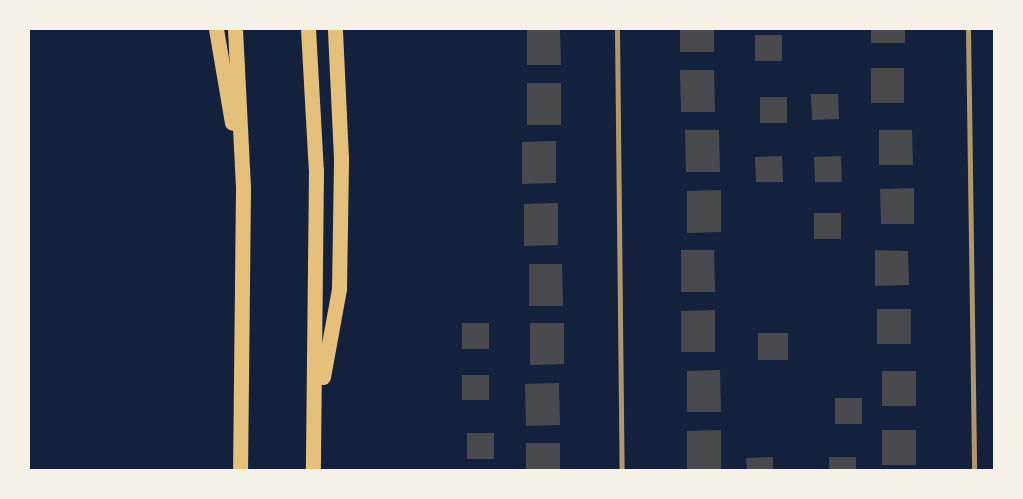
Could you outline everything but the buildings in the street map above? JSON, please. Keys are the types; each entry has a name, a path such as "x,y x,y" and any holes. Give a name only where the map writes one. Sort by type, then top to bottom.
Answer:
{"highway":[{"path":"216,29 243,189"},
{"path":"235,29 243,189 240,470"},
{"path":"308,29 316,170 316,416 313,470"},
{"path":"316,416 339,289 341,158 335,29"}],"street":[{"path":"617,29 622,470"},
{"path":"968,29 974,470"}]}
